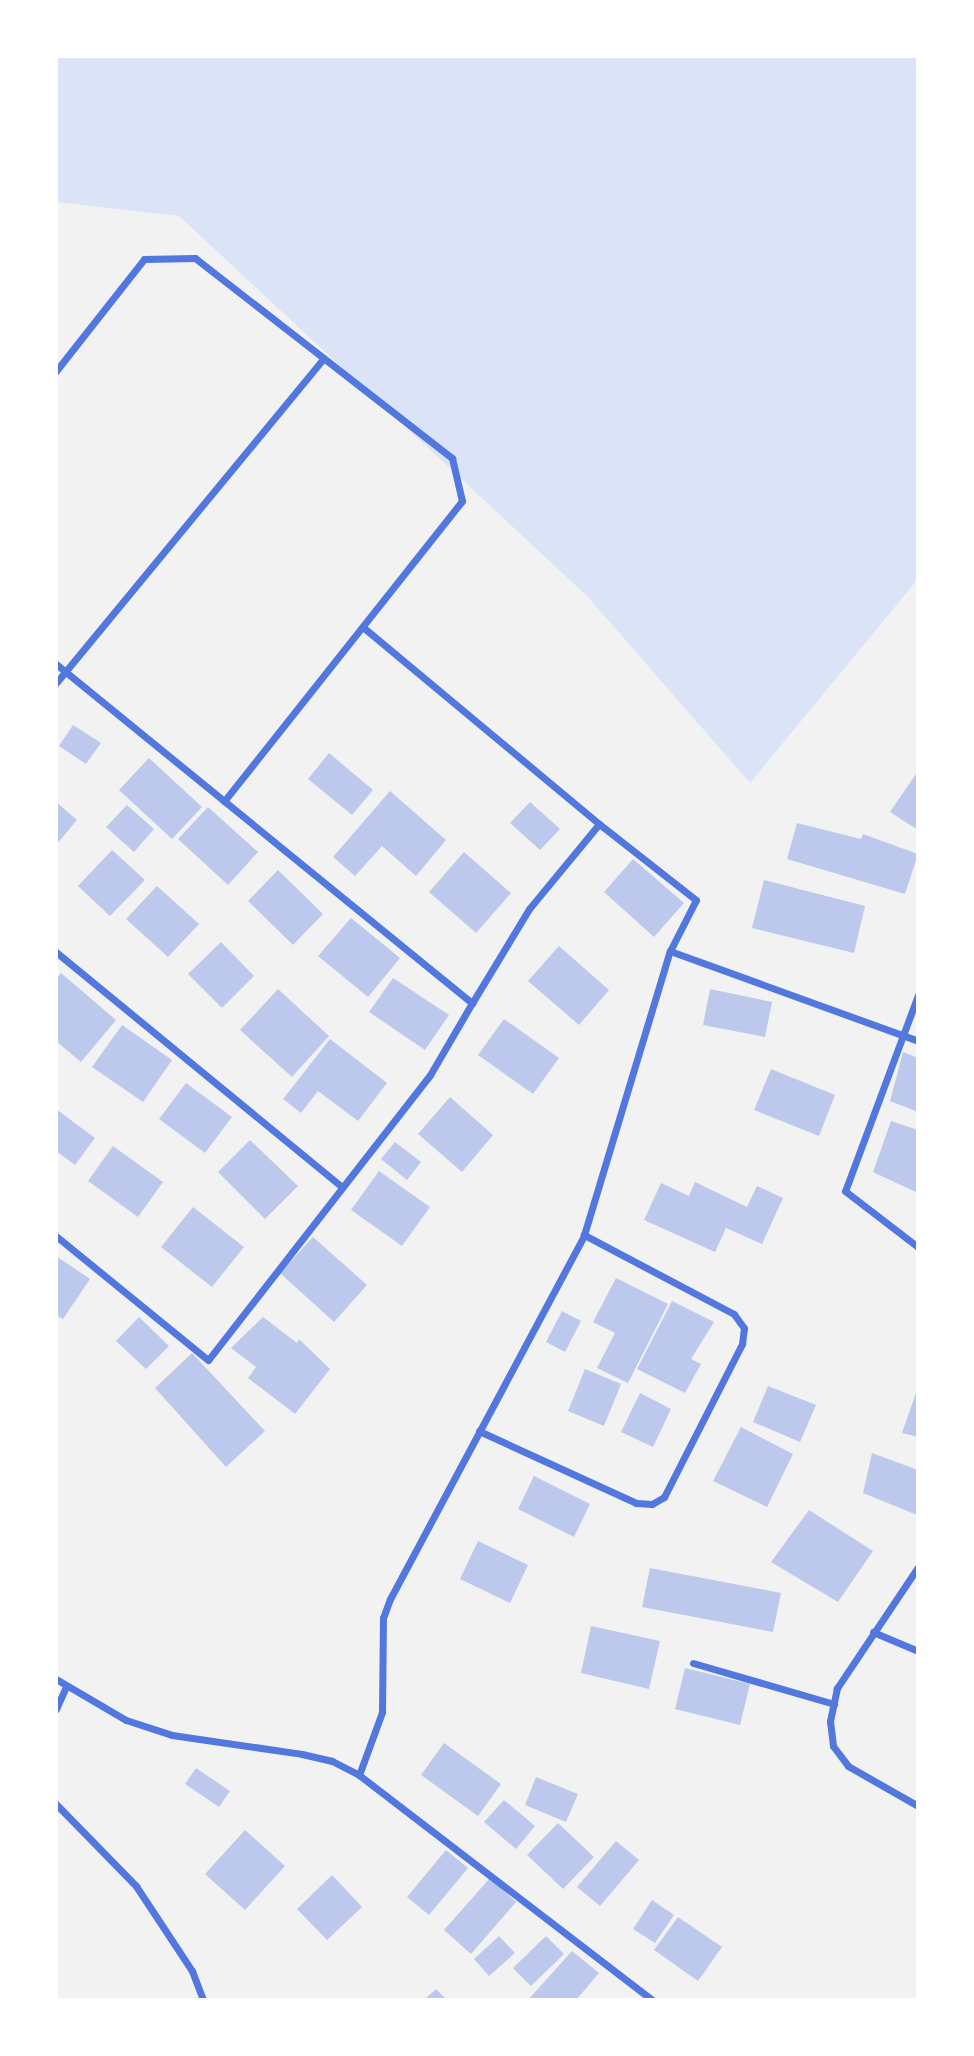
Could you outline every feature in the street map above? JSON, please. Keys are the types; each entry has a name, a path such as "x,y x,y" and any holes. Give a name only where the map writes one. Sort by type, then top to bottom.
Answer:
{"street":[{"path":"56,371 144,259 195,258 452,458 462,501 364,628 223,801"},
{"path":"56,684 324,358"},
{"path":"359,1775 382,1712 383,1618 584,1235 670,951 696,900 599,824 364,628"},
{"path":"56,664 472,1003"},
{"path":"56,1236 208,1360 430,1075 529,909 599,824"},
{"path":"670,951 918,1041"},
{"path":"56,952 342,1187"},
{"path":"918,995 845,1191 918,1247"},
{"path":"480,1431 636,1503 652,1504 664,1497 743,1344 744,1328 734,1314 584,1235"},
{"path":"918,1567 837,1688 833,1746 848,1766 918,1806"},
{"path":"873,1632 918,1651"},
{"path":"693,1662 834,1704"},
{"path":"56,1679 66,1688 126,1720 172,1735 302,1754 332,1761 359,1775 652,2000"},
{"path":"56,1709 66,1688"},
{"path":"56,1804 136,1886 192,1971 203,2000"}],"shaded area":[{"path":"56,56 918,56 918,579 750,783 587,596 179,216 56,202"}],"building":[{"path":"73,725 101,743 86,764 59,746"},
{"path":"329,753 373,790 352,815 308,779"},
{"path":"149,758 202,807 172,839 119,790"},
{"path":"918,771 918,830 890,812"},
{"path":"390,791 446,840 416,876 382,846 355,876 333,857"},
{"path":"56,802 77,820 56,845"},
{"path":"530,802 560,829 540,850 510,823"},
{"path":"127,805 154,829 134,852 106,827"},
{"path":"208,807 258,852 228,885 178,839"},
{"path":"797,823 861,839 863,834 918,854 905,894 787,859"},
{"path":"112,850 145,880 110,916 78,886"},
{"path":"464,852 511,893 476,933 429,892"},
{"path":"633,859 684,903 654,937 604,892"},
{"path":"278,870 323,914 293,945 248,901"},
{"path":"764,880 865,906 854,953 752,928"},
{"path":"157,886 199,924 168,957 126,919"},
{"path":"351,918 400,958 368,997 318,956"},
{"path":"221,942 254,976 222,1008 188,974"},
{"path":"559,946 609,990 579,1025 528,981"},
{"path":"61,973 116,1020 81,1062 56,1041 56,979"},
{"path":"393,978 449,1015 425,1050 369,1012"},
{"path":"278,989 329,1036 292,1077 240,1030"},
{"path":"710,989 772,1002 765,1037 703,1025"},
{"path":"504,1019 559,1058 533,1094 478,1055"},
{"path":"122,1025 172,1060 143,1102 92,1067"},
{"path":"330,1039 387,1083 358,1121 318,1091 301,1113 283,1099"},
{"path":"903,1052 918,1058 918,1112 890,1101"},
{"path":"771,1069 835,1095 819,1136 754,1110"},
{"path":"186,1083 232,1117 205,1153 159,1119"},
{"path":"450,1097 493,1135 462,1172 418,1134"},
{"path":"56,1109 95,1138 75,1165 56,1151"},
{"path":"891,1121 918,1130 918,1193 873,1172"},
{"path":"250,1140 298,1186 265,1219 218,1172"},
{"path":"395,1142 421,1162 407,1180 381,1159"},
{"path":"113,1146 163,1182 138,1217 88,1181"},
{"path":"379,1171 430,1207 402,1246 351,1210"},
{"path":"695,1182 747,1207 757,1186 783,1198 762,1244 726,1228 715,1252 644,1220 661,1183 689,1196"},
{"path":"193,1207 244,1247 212,1287 161,1247"},
{"path":"313,1237 367,1285 334,1322 280,1273"},
{"path":"56,1256 90,1279 63,1319 56,1315"},
{"path":"616,1278 668,1304 628,1383 597,1368 615,1333 593,1322"},
{"path":"672,1301 714,1322 691,1359 701,1364 685,1393 637,1369"},
{"path":"562,1311 581,1321 565,1352 546,1342"},
{"path":"139,1317 169,1346 146,1369 116,1341"},
{"path":"263,1317 297,1343 299,1339 330,1369 295,1414 248,1378 256,1367 231,1348"},
{"path":"192,1353 265,1431 226,1467 155,1388"},
{"path":"585,1369 621,1384 604,1426 568,1411"},
{"path":"768,1386 816,1405 800,1442 753,1422"},
{"path":"918,1387 918,1437 902,1433"},
{"path":"640,1393 671,1409 653,1447 621,1432"},
{"path":"741,1427 793,1454 767,1507 713,1481"},
{"path":"872,1453 918,1470 917,1515 863,1493"},
{"path":"534,1476 590,1504 574,1537 518,1509"},
{"path":"809,1510 873,1551 838,1602 771,1562"},
{"path":"478,1541 528,1565 510,1603 460,1579"},
{"path":"650,1568 781,1593 773,1632 642,1607"},
{"path":"591,1626 660,1641 649,1689 581,1673"},
{"path":"685,1668 750,1684 740,1725 675,1709"},
{"path":"444,1743 501,1784 478,1816 421,1775"},
{"path":"196,1768 230,1791 219,1807 185,1784"},
{"path":"536,1777 578,1794 566,1822 525,1805"},
{"path":"504,1800 535,1826 516,1849 484,1822"},
{"path":"558,1823 594,1857 563,1889 527,1855"},
{"path":"245,1830 285,1866 245,1910 205,1874"},
{"path":"616,1841 639,1860 600,1906 577,1887"},
{"path":"446,1850 468,1868 429,1915 407,1897"},
{"path":"332,1875 362,1907 327,1940 297,1909"},
{"path":"490,1878 516,1902 471,1954 444,1930"},
{"path":"652,1900 674,1915 655,1943 633,1929"},
{"path":"678,1917 722,1947 698,1981 654,1950"},
{"path":"499,1936 515,1953 489,1976 474,1959"},
{"path":"546,1936 564,1954 531,1986 513,1968"},
{"path":"572,1951 599,1973 576,2000 528,2000"},
{"path":"436,1989 447,2000 424,2000"}]}
